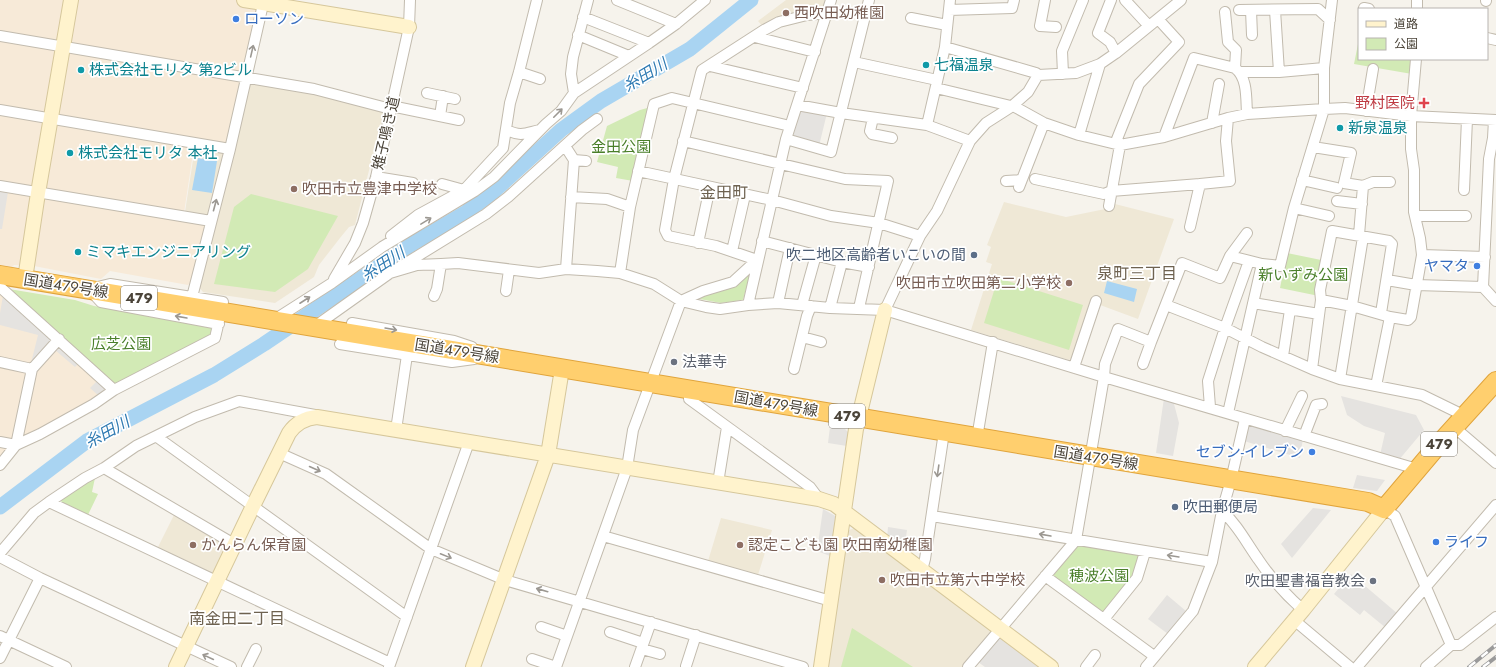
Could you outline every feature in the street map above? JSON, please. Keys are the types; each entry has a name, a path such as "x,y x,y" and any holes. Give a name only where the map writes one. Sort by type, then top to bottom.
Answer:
{"highway":[{"name":"国道479号線","path":"0,275 1368,502 1384,509"},
{"name":"479","path":"1384,509 1417,469 1496,381"}],"street":[{"path":"25,279 71,0"},
{"path":"244,0 409,27"},
{"name":"雉子鳴き道","path":"332,283 355,243 363,223 376,177 409,27 410,0"},
{"path":"382,247 389,237 418,215 464,190 503,148 510,103 537,0"},
{"path":"574,93 571,74 573,58 588,0"},
{"path":"616,0 676,24"},
{"path":"748,305 757,260 786,139 831,0"},
{"path":"786,139 831,152 869,0"},
{"path":"927,125 945,48 950,5 1012,8 1014,0"},
{"path":"1045,0 1040,26 1056,27"},
{"path":"1063,74 1062,51 1083,0"},
{"path":"1111,0 1098,33 1110,42 1116,53"},
{"path":"1125,0 1149,26"},
{"path":"1230,256 1262,264 1280,266 1294,208 1324,109 1324,68 1332,0"},
{"path":"275,321 382,247 475,191 494,177 540,130 561,112 574,93 676,24 701,1"},
{"path":"945,48 1036,73 1038,75 1076,73 1100,64 1116,53 1178,1"},
{"path":"192,297 230,149 263,2"},
{"path":"1238,10 1251,10 1270,6 1318,9 1330,20"},
{"path":"1270,6 1279,72"},
{"path":"1251,10 1252,35"},
{"path":"1225,12 1228,42 1236,50 1238,70 1244,80 1247,114"},
{"path":"757,260 732,251 668,236 665,230 674,179 701,73 764,30 779,22 807,15 828,13"},
{"path":"583,17 649,43"},
{"path":"911,18 947,25"},
{"path":"1109,206 1120,144 1117,139 1139,84 1179,42 1158,19"},
{"path":"578,35 629,56"},
{"path":"0,36 246,76 314,89 383,107 396,107 459,120"},
{"path":"754,37 815,52"},
{"path":"1164,138 1194,58 1238,70 1279,72 1324,68"},
{"path":"1321,300 1408,320 1411,317 1422,255 1420,238 1411,214 1414,170 1411,149 1411,116 1416,60"},
{"path":"854,62 1015,107 1044,123 1100,141 1120,144 1164,138 1228,118 1247,114 1324,109 1345,108 1411,116 1495,120 1489,159 1483,288"},
{"path":"1079,135 1100,64"},
{"path":"710,66 803,88"},
{"path":"1366,111 1373,69"},
{"path":"519,72 540,79"},
{"path":"821,667 858,418 885,310 920,236 937,211 970,141 986,123 1011,107 1028,92 1038,75"},
{"path":"1212,123 1219,84"},
{"path":"427,93 455,98"},
{"path":"440,116 444,96"},
{"path":"620,273 630,207 654,104 672,98 790,126"},
{"path":"797,105 873,118 927,125 970,141"},
{"path":"0,110 230,149"},
{"path":"873,118 870,131 872,134 892,138"},
{"path":"1035,179 1104,194 1111,191 1230,181 1226,141 1228,118"},
{"path":"1464,190 1467,119"},
{"path":"311,327 390,273 486,214 508,197 582,130 597,120"},
{"path":"1006,181 1020,183 1044,123"},
{"path":"507,130 513,134 524,135 540,130"},
{"path":"683,141 845,179 888,181 859,308"},
{"path":"564,146 574,160 566,269"},
{"path":"1313,147 1350,153 1344,183 1364,186 1373,182 1390,182"},
{"path":"574,160 586,161"},
{"path":"638,170 772,200 830,216 879,223 920,236"},
{"path":"376,177 413,183"},
{"path":"1302,180 1337,188"},
{"path":"442,184 464,190"},
{"path":"1190,227 1200,184"},
{"path":"0,186 211,221"},
{"path":"1340,379 1352,306 1361,236 1364,186"},
{"path":"698,243 710,187"},
{"path":"732,251 745,195"},
{"path":"571,197 607,199 630,207"},
{"path":"1337,201 1362,204"},
{"path":"1294,208 1329,216"},
{"path":"1411,214 1466,216"},
{"path":"1312,369 1321,300 1320,290 1332,231 1389,241 1392,244 1387,280 1386,315 1376,386"},
{"path":"1143,364 1182,263 1220,278 1230,256 1247,233"},
{"path":"762,241 842,262 869,267"},
{"path":"778,303 790,248"},
{"path":"794,369 802,338 816,255"},
{"path":"1422,255 1485,257"},
{"path":"532,659 556,667 627,468 633,430 681,301 703,291 732,282 757,260"},
{"path":"1210,408 1208,381 1249,261"},
{"path":"830,308 842,262"},
{"path":"390,273 417,264 458,263 539,273 566,269 620,273 654,284 681,301 720,308 778,303 830,308 885,310 1104,377 1417,469"},
{"path":"434,296 437,289 441,264"},
{"path":"1228,413 1262,264"},
{"path":"506,291 509,270"},
{"path":"1387,280 1416,285 1483,288 1496,301"},
{"path":"0,465 16,445 40,434 94,404 114,390 214,338 219,322 101,302 89,289 110,284 223,302"},
{"path":"0,286 114,390"},
{"path":"1074,367 1096,301"},
{"path":"1253,303 1319,314"},
{"path":"1166,305 1225,328 1312,369 1340,379 1422,395 1459,422 1496,463"},
{"path":"1283,356 1290,310"},
{"path":"352,323 454,341 477,349 490,357"},
{"path":"968,667 1076,540 1105,364 1118,329 1151,342"},
{"path":"802,338 821,342"},
{"path":"16,445 32,369 59,339"},
{"path":"977,438 993,342"},
{"path":"340,344 452,362 490,357"},
{"path":"396,430 407,355"},
{"path":"0,362 32,369"},
{"path":"473,667 548,455 562,369"},
{"path":"689,389 689,399 810,487 819,499"},
{"path":"1285,431 1302,396"},
{"path":"0,553 34,513 85,478 104,468 136,446 196,418 239,401 396,430 819,499 834,504 1051,667"},
{"path":"1304,436 1316,405 1322,404"},
{"path":"176,667 216,581 289,433 299,422 312,418 334,419"},
{"path":"1146,667 1193,610 1212,562 1222,511 1231,480 1245,419"},
{"path":"718,483 727,427"},
{"path":"922,570 932,516 944,432"},
{"path":"157,436 407,617"},
{"path":"0,442 16,445"},
{"path":"49,502 390,665 469,442"},
{"path":"279,453 326,474 431,549 505,580 803,667"},
{"path":"104,468 234,544"},
{"path":"1357,667 1496,505"},
{"path":"1255,667 1384,509 1395,516 1451,645"},
{"path":"1222,511 1232,520 1259,560 1289,598 1299,615 1350,667"},
{"path":"932,516 1212,562"},
{"path":"603,536 831,601"},
{"path":"1104,619 1137,578 1145,552"},
{"path":"0,557 40,578 231,667"},
{"path":"1045,576 1154,656"},
{"path":"0,658 4,638 40,578"},
{"path":"1426,667 1451,645 1460,645 1496,617"},
{"path":"635,667 651,622"},
{"path":"541,627 567,636"},
{"path":"610,632 660,654"},
{"path":"686,666 696,635"},
{"path":"4,638 66,667"},
{"path":"247,667 256,649"},
{"path":"1086,667 1095,655"}],"shaded area":[{"path":"0,0 260,0 227,151 194,146 184,213 210,218 193,281 188,285 110,271 101,279 34,266 14,265 0,280"},
{"name":"西吹田幼稚園","path":"786,0 828,0 827,5 763,27 758,21"},
{"name":"吹田市立豊津中学校","path":"252,81 313,93 384,112 355,225 349,227 340,238 319,265 314,277 275,303 203,292 198,286 249,84"},
{"path":"802,109 827,113 819,146 792,139 795,126"},
{"path":"195,147 222,151 226,155 211,213 206,216 185,212"},
{"path":"0,190 8,192 2,229 0,229"},
{"name":"吹田市立吹田第二小学校","path":"1004,202 1066,217 1110,208 1115,204 1174,219 1138,319 1092,302 1075,356 1069,360 971,330 992,264 986,262 991,247 987,245"},
{"path":"0,292 105,386 105,392 0,459"},
{"path":"3,296 50,337 51,342 31,363 38,335 0,325 0,313"},
{"path":"57,348 62,348 79,363 75,367 55,350"},
{"path":"98,380 105,386 104,392 99,396 90,388"},
{"path":"1341,396 1416,415 1424,430 1398,461 1380,455 1385,433 1364,426 1347,415"},
{"path":"1164,398 1173,400 1179,423 1173,456 1156,453"},
{"path":"1252,423 1303,438 1300,458 1244,441 1247,425"},
{"path":"830,427 845,429 849,433 847,446 828,443"},
{"path":"1357,475 1385,480 1377,491 1353,488"},
{"path":"1313,508 1331,510 1292,558 1281,544"},
{"path":"823,509 837,517 830,556 817,551"},
{"name":"かんらん保育園","path":"175,513 226,542 227,547 215,572 209,574 157,549"},
{"name":"認定こども園 吹田南幼稚園","path":"721,518 772,530 758,575 708,561"},
{"path":"888,527 907,530 904,551 887,538"},
{"name":"吹田市立第六中学校","path":"854,528 991,629 991,635 964,667 828,667 847,531"},
{"path":"1351,574 1398,614 1386,628 1364,610 1360,615 1334,594"},
{"path":"1167,595 1186,611 1168,634 1148,619"},
{"path":"1001,633 1042,667 985,667 978,662"}],"green space":[{"path":"1358,44 1358,60 1413,60 1412,74 1354,64"},
{"name":"金田公園","path":"651,107 633,181 616,178 618,167 597,162 607,126 640,110"},
{"path":"251,194 338,216 308,269 275,292 214,284 234,207"},
{"name":"新いずみ公園","path":"1287,253 1326,261 1319,296 1280,288"},
{"path":"751,271 743,300 721,303 694,298"},
{"path":"998,278 1083,305 1069,350 984,323"},
{"name":"広芝公園","path":"9,289 75,300 94,306 211,325 212,335 118,384 114,384"},
{"path":"95,478 92,492 98,494 87,517 62,506 61,498 83,483"},
{"name":"穂波公園","path":"1077,545 1137,554 1140,558 1134,576 1105,612 1100,611 1054,577 1054,572"},
{"path":"852,628 913,667 841,667"}],"water":[{"path":"198,158 217,161 212,193 192,190"},
{"path":"1107,281 1137,289 1134,302 1104,293"}],"waterway":[{"name":"糸田川","path":"0,507 87,441 214,375 264,344 412,244 465,213 492,193 561,130 601,101 690,49 751,0"}],"railway":[{"path":"1469,667 1496,645"},
{"path":"1483,667 1496,657"}],"place":[{"name":"西吹田幼稚園","path":"786,13"},
{"name":"ローソン","path":"236,19"},
{"name":"七福温泉","path":"926,65"},
{"name":"株式会社モリタ 第2ビル","path":"81,70"},
{"name":"野村医院","path":"1424,103"},
{"name":"新泉温泉","path":"1340,128"},
{"name":"株式会社モリタ 本社","path":"70,153"},
{"name":"吹田市立豊津中学校","path":"294,189"},
{"name":"ミマキエンジニアリング","path":"78,252"},
{"name":"吹二地区高齢者いこいの間","path":"974,255"},
{"name":"ヤマタ","path":"1477,266"},
{"name":"吹田市立吹田第二小学校","path":"1069,283"},
{"name":"法華寺","path":"674,362"},
{"name":"セブン-イレブン","path":"1312,452"},
{"name":"吹田郵便局","path":"1175,507"},
{"name":"ライフ","path":"1436,542"},
{"name":"かんらん保育園","path":"193,545"},
{"name":"認定こども園 吹田南幼稚園","path":"740,545"},
{"name":"吹田市立第六中学校","path":"882,580"},
{"name":"吹田聖書福音教会","path":"1373,581"}],"district":[{"name":"金田町","path":"724,192"},
{"name":"泉町三丁目","path":"1137,273"},
{"name":"南金田二丁目","path":"237,618"}]}
